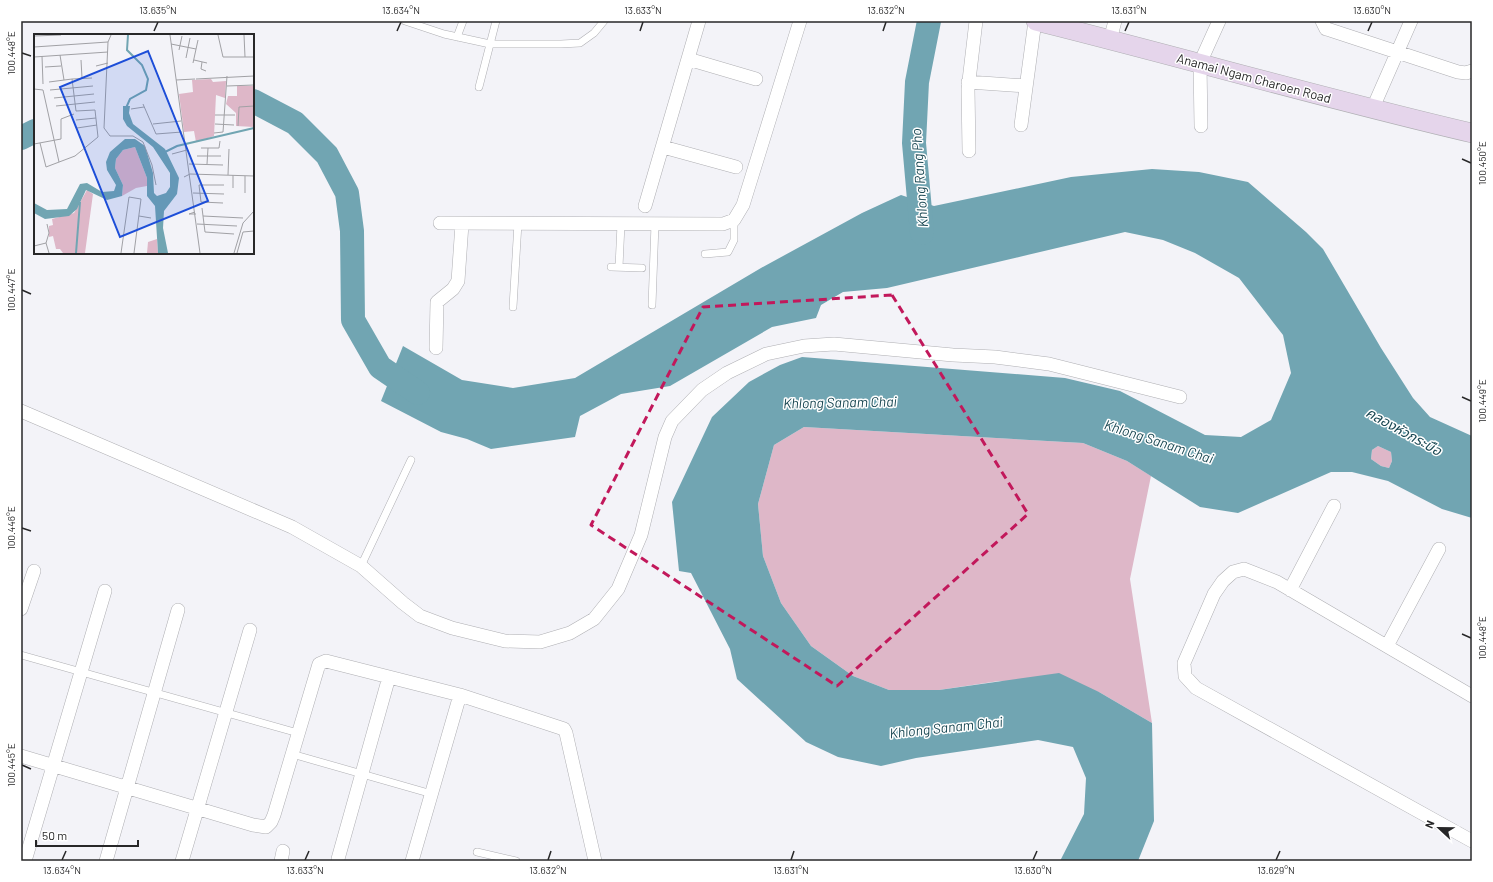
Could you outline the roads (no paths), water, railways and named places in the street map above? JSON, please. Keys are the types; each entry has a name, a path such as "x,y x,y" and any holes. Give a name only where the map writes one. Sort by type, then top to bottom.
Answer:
{"street":[{"path":"645,206 699,21"},
{"path":"440,223 723,224 734,220 743,205 800,21"},
{"path":"969,151 968,82 976,21"},
{"path":"1021,125 1035,21"},
{"name":"Anamai Ngam Charoen Road","path":"1035,21 1200,63 1372,110 1472,133"},
{"path":"1110,40 1115,21"},
{"path":"1201,126 1200,63 1219,21"},
{"path":"1322,21 1326,29 1458,72 1466,73 1472,71"},
{"path":"1372,110 1411,21"},
{"path":"688,59 756,79"},
{"path":"968,82 1026,86"},
{"path":"663,147 736,167"},
{"path":"436,348 437,302 453,289 458,281 462,224"},
{"path":"21,410 271,517 320,542 361,566 420,616 452,628 505,641 540,642 570,633 594,619 618,589 641,535 665,437 672,421 702,390 727,374 766,354 804,346 834,344 1037,361 1180,397"},
{"path":"1290,590 1334,506"},
{"path":"1387,646 1439,549"},
{"path":"1472,696 1277,582 1244,569 1233,572 1214,594 1184,663 1186,676 1196,688 1472,841"},
{"path":"21,609 34,571"},
{"path":"26,859 52,766 105,591"},
{"path":"106,861 178,610"},
{"path":"182,861 250,630"},
{"path":"21,756 197,809 253,825 266,827 271,822 321,662 326,661 460,695 561,727 565,731 595,861"},
{"path":"338,859 390,677"},
{"path":"412,861 460,695"}],"lane":[{"path":"405,21 457,37 490,44 580,43 594,33 604,21"},
{"path":"457,37 463,21"},
{"path":"478,87 496,21"},
{"path":"704,254 728,252 734,240 734,220"},
{"path":"514,308 518,223"},
{"path":"619,267 622,224"},
{"path":"652,305 655,224"},
{"path":"611,268 642,268"},
{"path":"361,566 411,460"},
{"path":"21,655 154,694 298,733"},
{"path":"292,754 432,794"},
{"path":"477,852 516,861"}],"water":[{"name":"คลองหัวกระบือ","path":"1152,169 1199,172 1248,182 1306,232 1323,249 1381,348 1413,398 1430,417 1472,436 1472,518 1442,509 1388,481 1352,472 1331,472 1238,513 1200,507 1127,461 1083,443 804,427 774,445 758,504 763,556 781,603 811,646 853,676 889,690 939,690 1059,673 1099,692 1152,723 1154,821 1138,861 1060,861 1084,814 1086,778 1073,747 1038,740 916,758 881,766 838,757 806,742 737,679 730,649 691,573 679,571 672,502 712,417 749,382 780,365 802,357 1065,378 1120,391 1205,435 1241,437 1271,420 1291,373 1283,335 1239,278 1195,253 1163,240 1125,232 887,288 843,292 821,305 816,318 772,327 670,386 621,394 580,416 575,437 491,449 467,439 441,432 381,401 403,346 462,380 513,388 575,378 761,268 862,213 901,195 934,206 1071,177","holes":["1378,446 1391,452 1392,461 1389,468 1381,466 1371,459 1372,450"]}],"waterway":[{"name":"Khlong Rang Pho","path":"922,233 914,143 917,82 929,21"},
{"name":"Khlong Sanam Chai","path":"254,102 295,123 327,155 347,193 352,231 353,320 380,367 418,393"},
{"name":"Khlong Sanam Chai","path":"21,138 34,132"}]}
